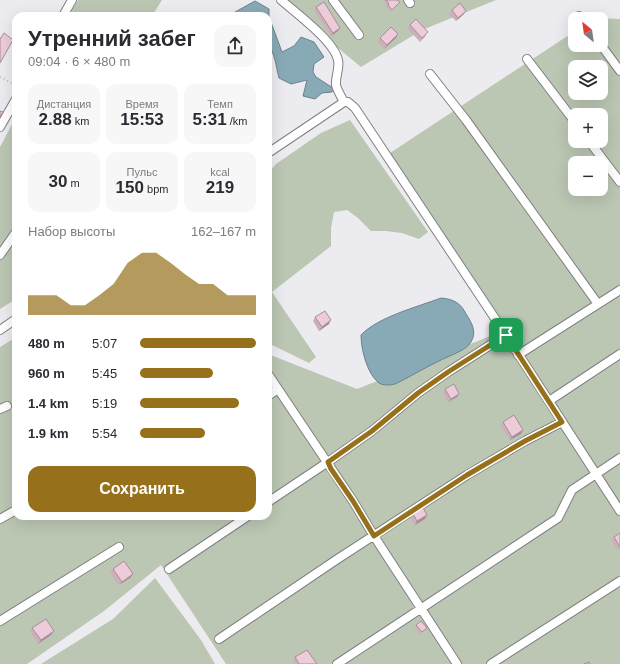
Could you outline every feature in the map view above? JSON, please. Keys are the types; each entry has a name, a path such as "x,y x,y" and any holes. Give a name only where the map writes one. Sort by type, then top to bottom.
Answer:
{"street":[{"path":"65,12 72,0"},
{"path":"281,0 323,37 335,52 338,61 336,85 344,102"},
{"path":"333,0 359,35"},
{"path":"606,52 620,71"},
{"path":"527,59 568,113"},
{"path":"430,74 466,120 598,304"},
{"path":"272,150 344,102 348,102 355,108 506,335 620,511"},
{"path":"0,127 12,106"},
{"path":"594,148 620,182"},
{"path":"0,255 12,238"},
{"path":"518,355 620,290"},
{"path":"0,330 12,322"},
{"path":"272,499 372,431 418,393 506,335"},
{"path":"549,402 620,354"},
{"path":"272,380 328,462 331,469 457,664"},
{"path":"272,393 278,389"},
{"path":"219,639 336,560 467,475 525,441 562,422"},
{"path":"337,664 558,518 572,490 620,458"},
{"path":"0,519 12,512"},
{"path":"169,569 242,520"},
{"path":"0,621 119,547"},
{"path":"491,664 620,581"}],"path":[{"path":"0,77 12,83"}],"green space":[{"path":"78,0 162,0 154,12 71,12"},
{"path":"280,0 496,0 422,30 361,67"},
{"path":"608,19 620,19 620,664 226,664 161,565 104,611 27,664 0,664 0,347 12,340 12,520 272,520 272,356 357,389 498,333 390,153 568,36 568,52 608,52"},
{"path":"350,120 428,232 419,239 402,233 371,231 358,218 347,210 334,212 331,228 331,246 272,292 272,168 276,164 321,133"},
{"path":"12,124 12,302 0,309 0,147"},
{"path":"272,292 316,357 309,363 272,345"},
{"path":"155,578 201,640 215,664 41,664 113,619"}],"water":[{"path":"255,1 269,9 269,12 235,12"},
{"path":"272,25 282,52 294,46 301,37 314,42 324,57 314,64 313,72 316,77 333,88 332,92 322,93 315,99 303,96 307,80 291,84 279,78 272,52"},
{"path":"441,298 456,302 464,310 474,331 473,338 469,345 461,351 395,384 385,385 379,383 368,368 362,347 361,335 377,323 387,318"}],"building":[{"path":"386,0 397,0 400,2 392,10"},
{"path":"324,2 340,28 333,33 316,7"},
{"path":"460,3 466,11 458,18 452,10"},
{"path":"416,19 428,32 422,38 410,25"},
{"path":"391,27 398,34 387,45 380,38"},
{"path":"4,33 12,39 12,42 0,63 0,39"},
{"path":"325,311 331,320 322,327 315,317"},
{"path":"454,384 459,394 451,399 445,389"},
{"path":"514,415 523,430 512,437 503,422"},
{"path":"423,508 427,515 417,521 413,514"},
{"path":"620,533 620,547 614,537"},
{"path":"124,561 133,574 122,582 113,569"},
{"path":"46,619 54,631 41,640 32,628"},
{"path":"421,621 427,628 422,632 416,625"},
{"path":"307,650 317,664 299,664 295,657"}],"route":[{"path":"506,335 562,422 525,441 467,475 374,536 328,462 372,431 418,393 506,335"}]}
